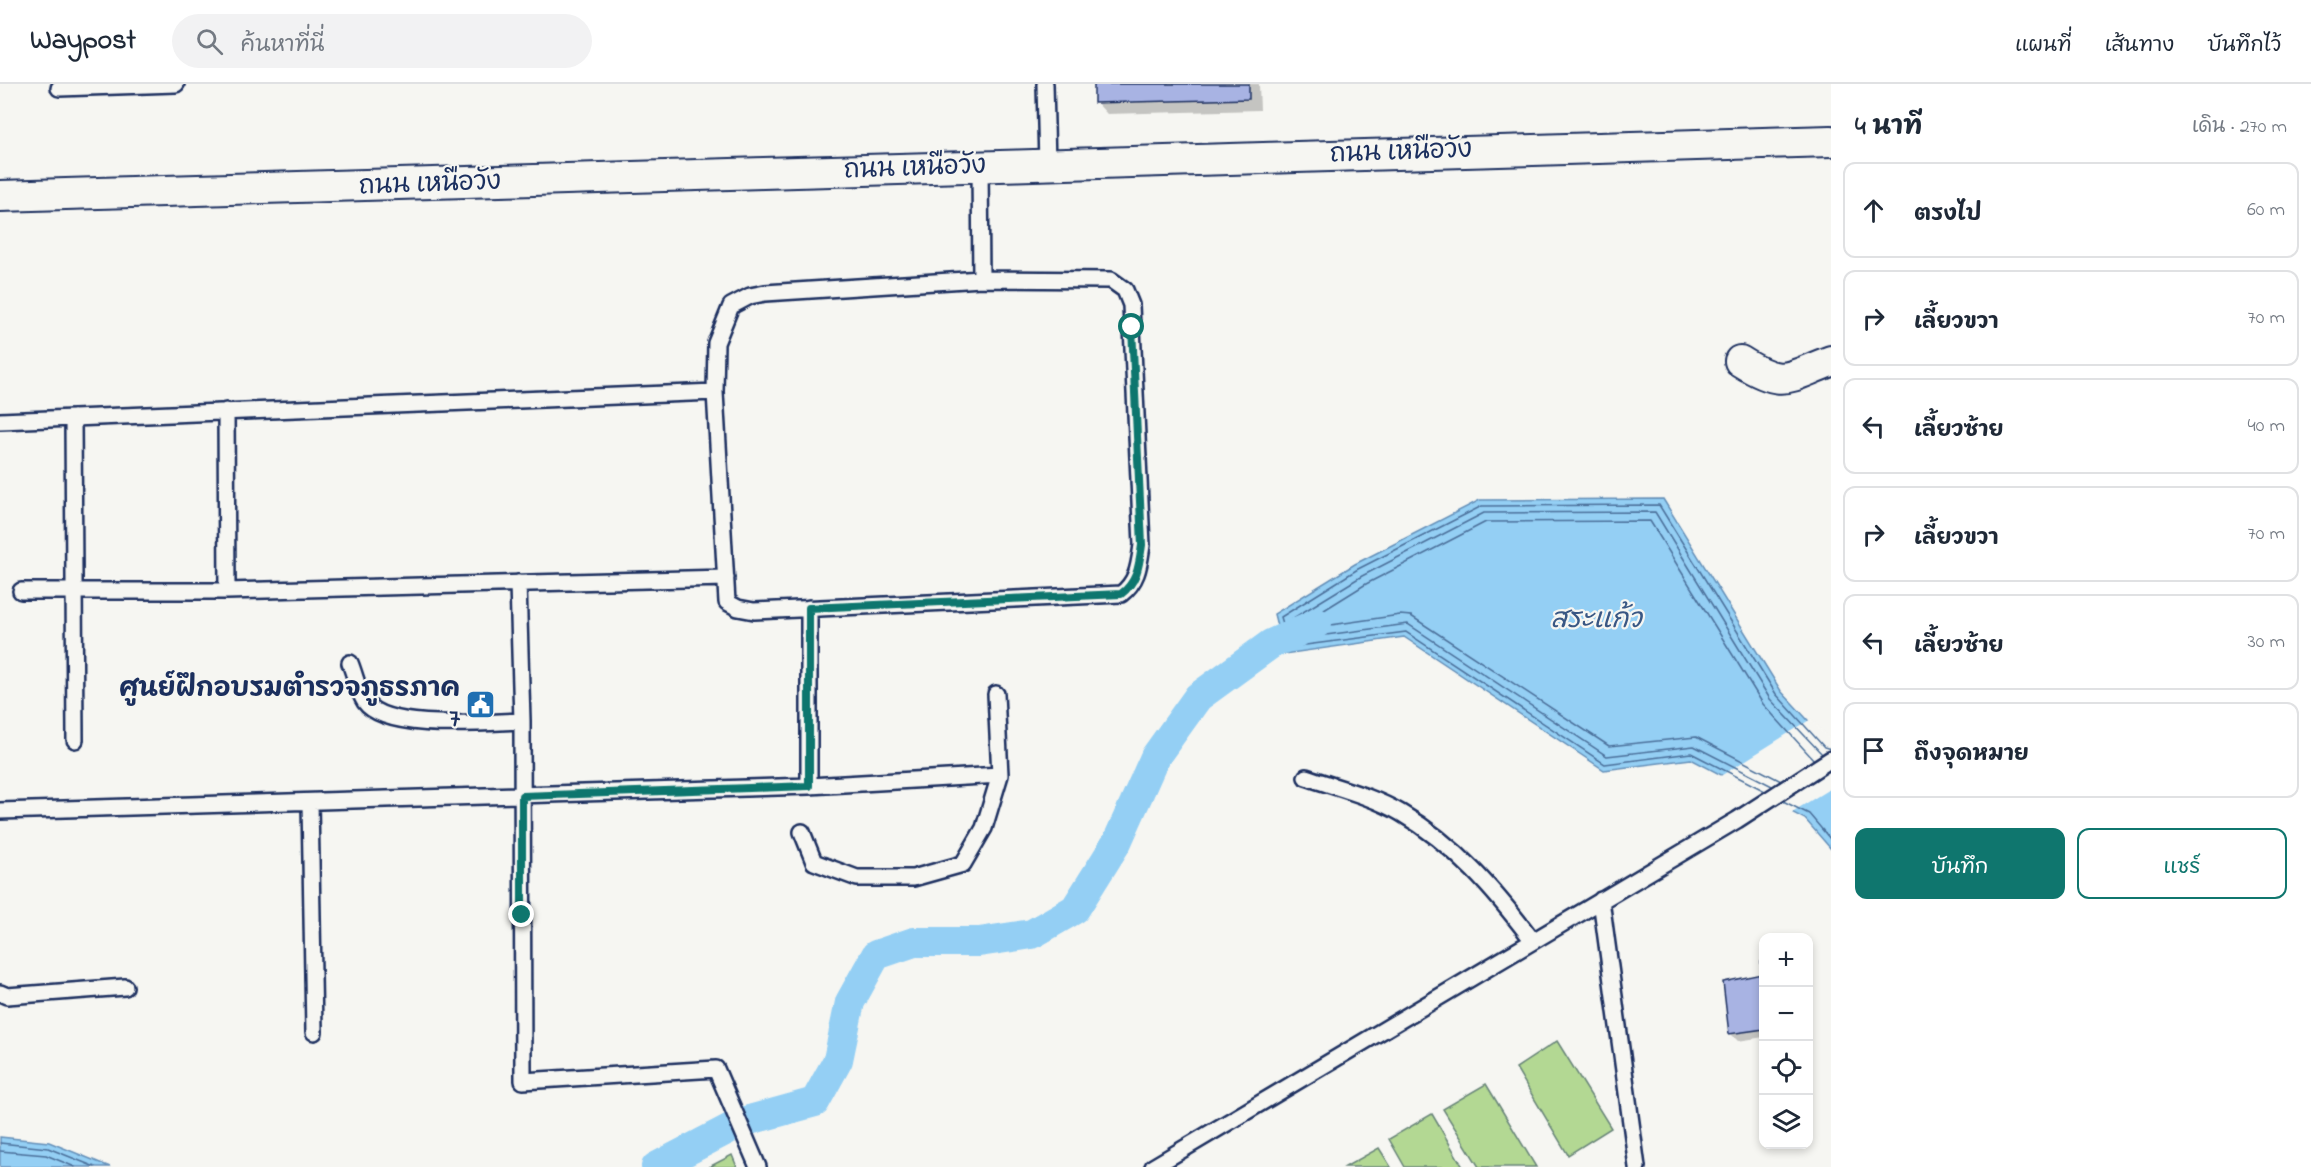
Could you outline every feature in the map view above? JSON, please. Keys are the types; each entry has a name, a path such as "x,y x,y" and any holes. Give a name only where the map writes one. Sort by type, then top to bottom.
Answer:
{"street":[{"name":"ถนน เหนือวัง","path":"0,196 1831,141"},
{"path":"1740,361 1775,380 1806,373 1831,361"}],"lane":[{"path":"59,88 176,84"},
{"path":"1045,84 1047,164"},
{"path":"980,167 981,279"},
{"path":"981,279 1111,280 1125,290 1131,305 1142,545 1137,574 1131,587 1121,594 754,611 738,608 727,602 715,392 716,343 731,306 750,296 981,279"},
{"path":"0,421 715,392"},
{"path":"226,411 227,591"},
{"path":"74,418 75,740"},
{"path":"21,591 227,591 726,578"},
{"path":"518,583 522,721 523,1081 716,1070 758,1167"},
{"path":"809,608 809,786"},
{"path":"350,663 366,703 387,715 438,724 522,721"},
{"path":"802,832 814,862 857,878 913,878 963,864 984,828 1000,776 996,694"},
{"path":"1153,1167 1737,820 1831,759"},
{"path":"0,811 809,786 1000,776"},
{"path":"1306,777 1400,812 1444,841 1479,874 1533,941"},
{"path":"310,802 314,1032"},
{"path":"1602,900 1637,1167"},
{"path":"0,993 7,996 125,987"}],"green space":[{"path":"1557,1041 1611,1128 1568,1155 1516,1068"},
{"path":"1486,1084 1536,1167 1479,1167 1443,1109"},
{"path":"1432,1114 1463,1167 1405,1167 1389,1139"},
{"path":"1379,1148 1391,1167 1345,1167"},
{"path":"732,1155 737,1167 709,1167"}],"water":[{"name":"สระแก้ว","path":"1663,499 1781,691 1831,745 1831,849 1805,819 1691,759 1604,770 1404,637 1284,654 1274,614 1355,564 1480,500"},
{"path":"0,1137 49,1142 110,1167 0,1167"}],"pier":[{"path":"1811,719 1831,741 1831,788 1789,814 1719,777"}],"building":[{"path":"1094,84 1249,84 1249,99 1094,103"},
{"path":"1759,975 1759,1030 1729,1034 1723,982"}],"waterway":[{"path":"656,1167 742,1122 815,1102 838,1060 850,1002 876,955 914,942 979,942 1032,934 1075,909 1117,842 1155,757 1198,697 1271,644 1317,623"}],"place":[{"name":"ศูนย์ฝึกอบรมตำรวจภูธรภาค 7","path":"481,705"}],"route":[{"path":"522,915 522,796 809,786 809,608 1121,594 1131,587 1137,574 1142,545 1132,327"}]}
